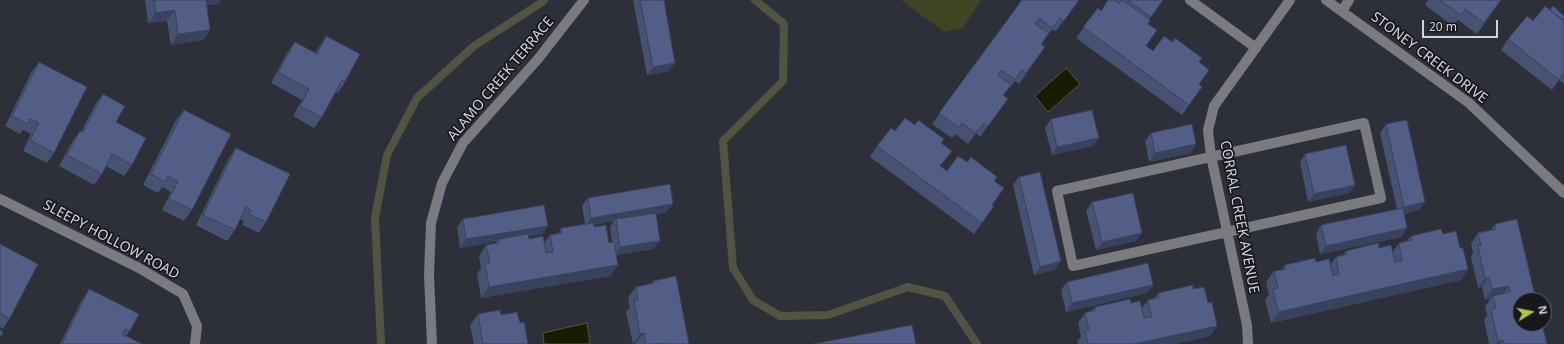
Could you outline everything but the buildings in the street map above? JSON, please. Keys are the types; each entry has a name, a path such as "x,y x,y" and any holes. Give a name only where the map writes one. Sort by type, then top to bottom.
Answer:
{"street":[{"name":"ALAMO CREEK TERRACE","path":"432,344 429,275 431,223 442,183 463,143 538,59 584,0"},
{"path":"1190,0 1256,48"},
{"name":"CORRAL CREEK AVENUE","path":"1248,344 1247,325 1211,156 1208,130 1214,106 1290,0"},
{"name":"STONEY CREEK DRIVE","path":"1326,0 1469,103 1564,193"},
{"path":"1342,11 1349,0"},
{"path":"1364,123 1381,198 1227,232 1073,266 1057,190 1364,123"},
{"name":"SLEEPY HOLLOW ROAD","path":"0,199 139,268 183,294 197,326 195,344"}],"shaded area":[{"path":"901,0 981,0 963,28 944,32"},
{"path":"1066,68 1080,84 1048,112 1035,96"},
{"path":"587,323 590,344 544,344 543,333"}],"waterway":[{"path":"381,344 375,218 387,155 417,98 474,46 544,0"},
{"path":"755,0 784,24 783,81 723,141 733,268 753,300 780,316 828,315 908,287 945,296 977,344"}]}
